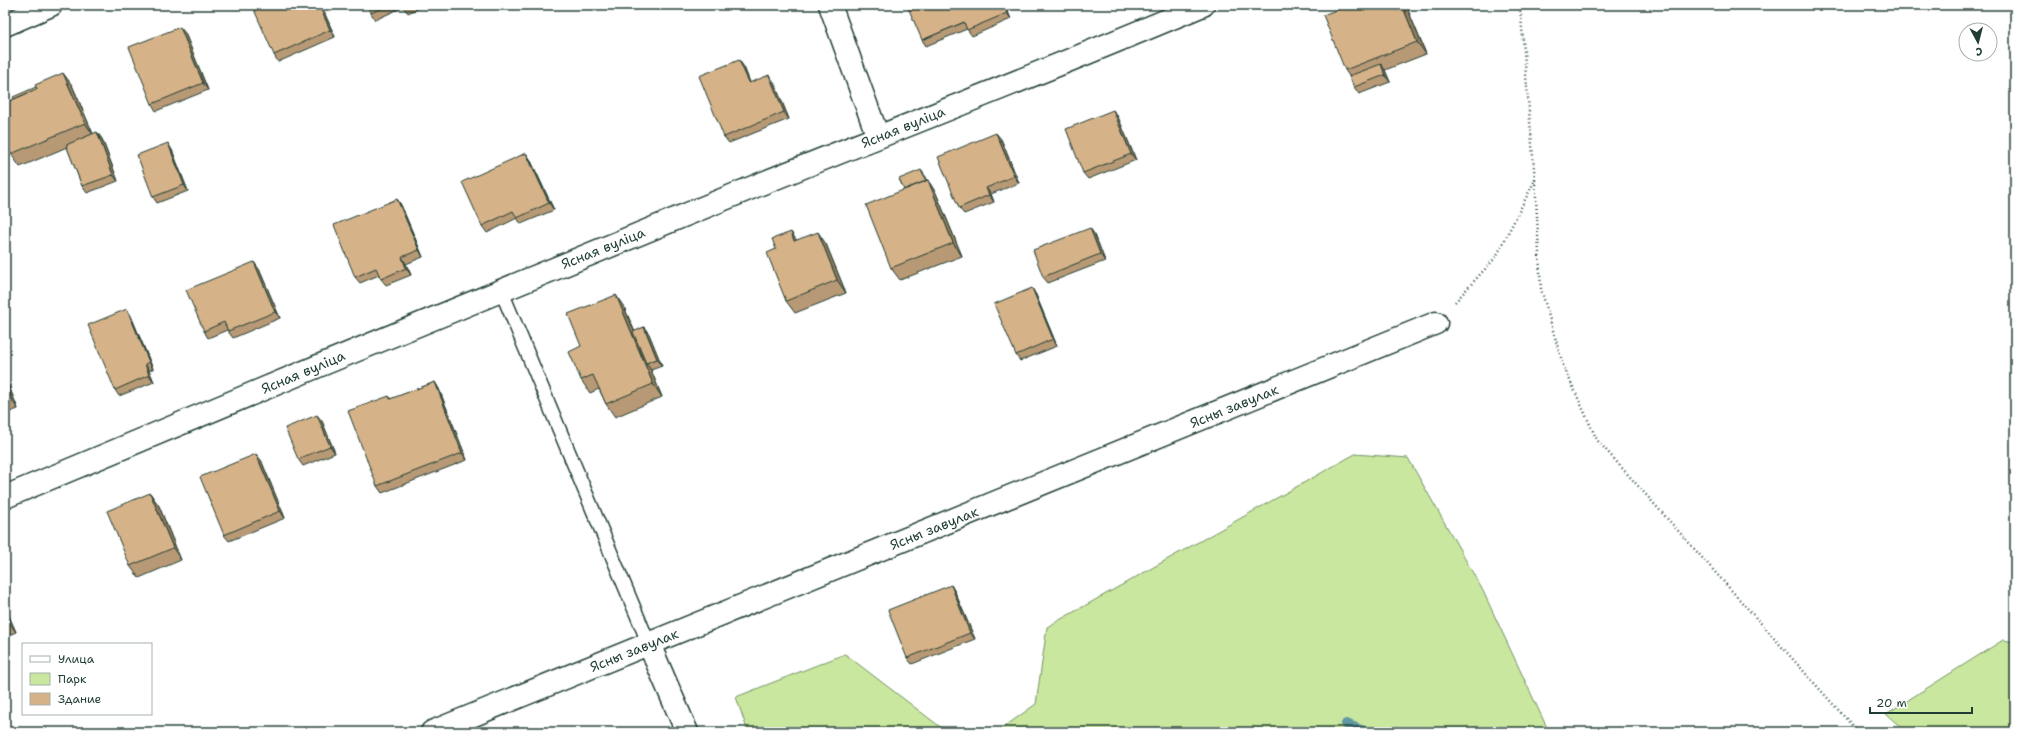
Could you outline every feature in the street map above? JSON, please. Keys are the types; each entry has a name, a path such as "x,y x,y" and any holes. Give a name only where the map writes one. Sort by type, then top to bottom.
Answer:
{"street":[{"path":"5,25 51,5"},
{"path":"830,5 878,137"},
{"name":"Ясная вуліца","path":"5,497 501,290 878,137 1091,53 1203,5"},
{"name":"Ясны завулак","path":"432,732 1436,323"},
{"path":"649,644 687,732"}],"lane":[{"path":"501,290 649,644"}],"path":[{"path":"1520,5 1535,180 1541,289 1563,365 1597,440 1858,732"},
{"path":"1436,323 1496,257 1535,180"}],"green space":[{"path":"1355,454 1408,458 1482,589 1549,732 997,732 1036,704 1047,627"},
{"path":"2003,640 2015,642 2015,732 1906,732 1886,714"},
{"path":"845,654 947,732 748,732 736,697"}],"building":[{"path":"252,5 319,5 330,30 274,55"},
{"path":"367,5 389,5 371,13"},
{"path":"907,5 1003,5 1007,13 967,30 964,22 922,40"},
{"path":"1349,5 1351,8 1358,5 1402,5 1417,42 1345,70 1323,15"},
{"path":"180,27 203,83 152,104 129,47"},
{"path":"739,60 749,83 769,75 784,112 724,137 699,76"},
{"path":"1381,64 1385,75 1354,87 1349,76"},
{"path":"63,73 85,123 11,154 5,140 5,103 37,89 35,85"},
{"path":"36,87 37,89 14,99 13,97"},
{"path":"1113,110 1131,154 1083,173 1066,129"},
{"path":"97,132 113,175 82,186 66,145"},
{"path":"996,133 1014,176 986,188 989,195 959,208 938,157"},
{"path":"168,143 184,185 153,197 137,155"},
{"path":"526,153 549,203 517,218 513,211 482,226 462,182"},
{"path":"921,170 926,181 904,190 899,179"},
{"path":"928,180 953,243 891,268 866,205"},
{"path":"397,199 419,250 402,257 406,268 381,279 376,268 355,277 334,225"},
{"path":"1090,228 1100,254 1043,277 1033,250"},
{"path":"791,232 794,241 818,232 837,280 786,301 767,253 776,249 772,239"},
{"path":"254,262 275,312 228,331 224,322 204,331 186,290"},
{"path":"1032,288 1053,339 1016,355 994,304"},
{"path":"616,295 653,384 606,404 593,375 581,380 569,352 581,346 568,314"},
{"path":"127,309 149,362 145,364 149,375 115,390 88,325"},
{"path":"644,327 657,359 646,363 633,332"},
{"path":"5,381 13,402 5,405"},
{"path":"435,382 462,453 377,486 348,411 389,396 390,399"},
{"path":"317,415 330,446 298,459 285,428"},
{"path":"256,454 280,511 224,535 200,477"},
{"path":"150,493 173,548 130,566 107,511"},
{"path":"951,585 970,633 907,658 888,610"}],"waterway":[{"path":"1346,724 1366,732"}]}
